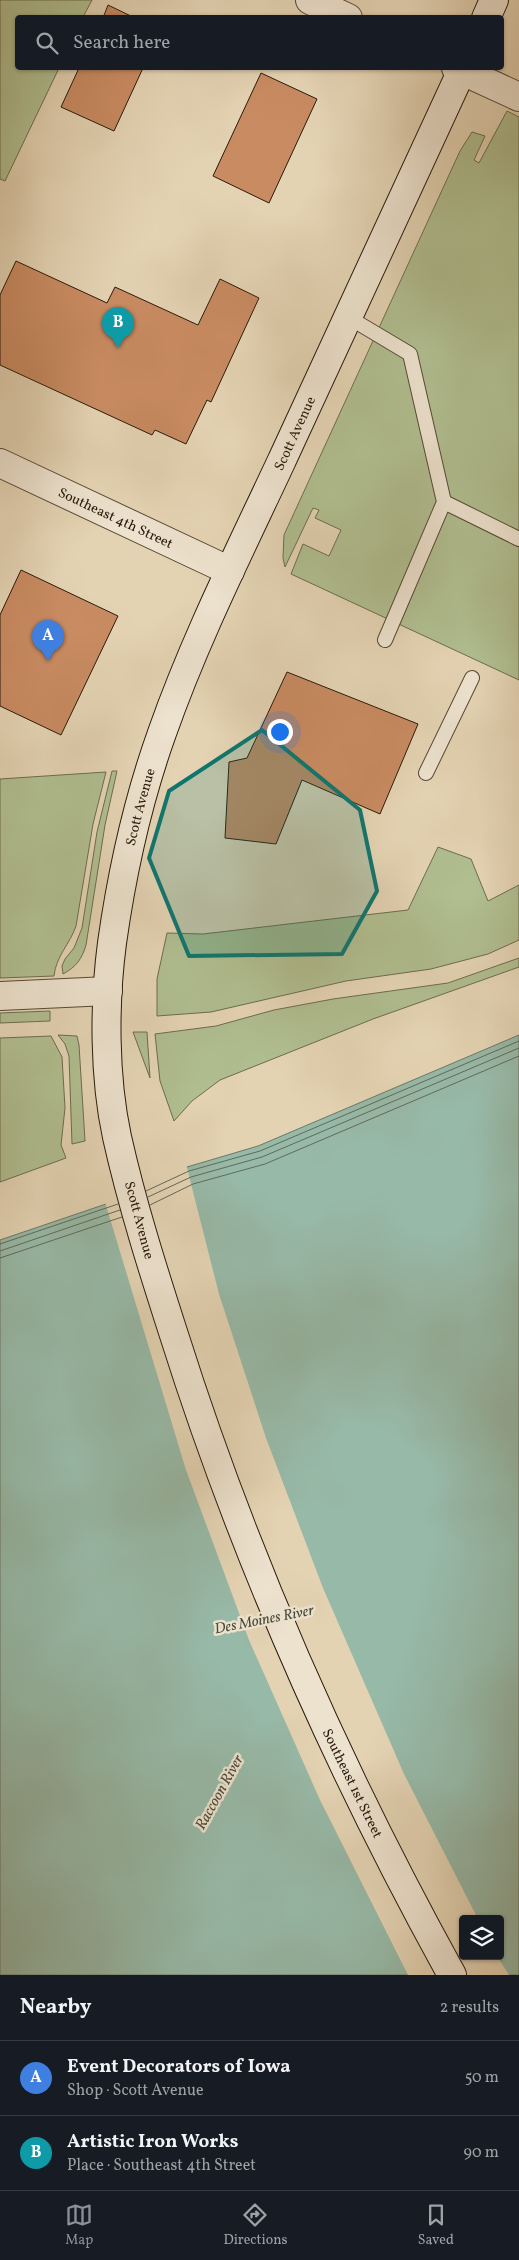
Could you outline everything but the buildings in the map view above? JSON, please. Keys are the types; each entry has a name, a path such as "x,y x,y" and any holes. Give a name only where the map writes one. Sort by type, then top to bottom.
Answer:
{"main road":[{"path":"310,0 342,15"},
{"path":"487,15 494,0"},
{"name":"Scott Avenue","path":"264,1587 203,1429 155,1276 116,1134 110,1086 108,991 112,944 121,890 144,790 161,735 182,678 459,70"},
{"path":"464,70 519,97"},
{"name":"Southeast 4th Street","path":"0,463 230,571"},
{"path":"0,996 108,991"},
{"name":"Southeast 1st Street","path":"264,1587 340,1761 452,1975"}],"lane":[{"path":"348,317 410,354 444,502 385,640"},
{"path":"444,502 519,539"},
{"path":"426,774 472,678"}],"highlighted area":[{"path":"262,730 360,810 377,891 342,954 189,956 149,858 169,791"}],"shaded area":[{"path":"0,0 92,0 84,15 15,15 15,70 58,70 5,181 0,179"},
{"path":"507,111 519,117 519,680 291,574 303,544 329,556 341,530 315,518 319,510 313,508 285,567 283,558 284,535 460,151 472,132 485,136 474,160 479,163"},
{"path":"112,771 117,771 105,825 86,945 78,962 63,974 62,966 74,948 82,928 97,832"},
{"path":"106,772 93,824 76,926 57,962 54,976 0,978 0,779"},
{"path":"438,847 471,859 488,901 519,885 519,940 488,954 431,969 346,981 211,1012 157,1016 157,979 167,933 203,934 408,910"},
{"path":"519,958 519,967 373,1019 220,1080 192,1101 174,1121 160,1081 155,1034 216,1026 274,1010 333,999 448,983"},
{"path":"50,1011 50,1021 0,1023 0,1013"},
{"path":"133,1032 147,1032 150,1078"},
{"path":"58,1035 77,1036 79,1045 85,1141 72,1144 69,1056 65,1044"},
{"path":"51,1036 62,1057 65,1108 61,1145 66,1158 0,1182 0,1038"}],"water":[{"path":"519,1035 519,1975 0,1975 0,1240 106,1204 187,1167 258,1146"}],"pier":[{"path":"186,1164 219,1294 266,1438 323,1588 404,1774 476,1915 459,1915 459,1960 500,1960 509,1975 408,1975 320,1800 249,1640 186,1470 105,1202"}],"place":[{"name":"Artistic Iron Works","path":"118,348"},
{"name":"Event Decorators of Iowa","path":"48,661"}],"water label":[{"name":"Des Moines River","path":"264,1619"},
{"name":"Raccoon River","path":"219,1792"}]}
